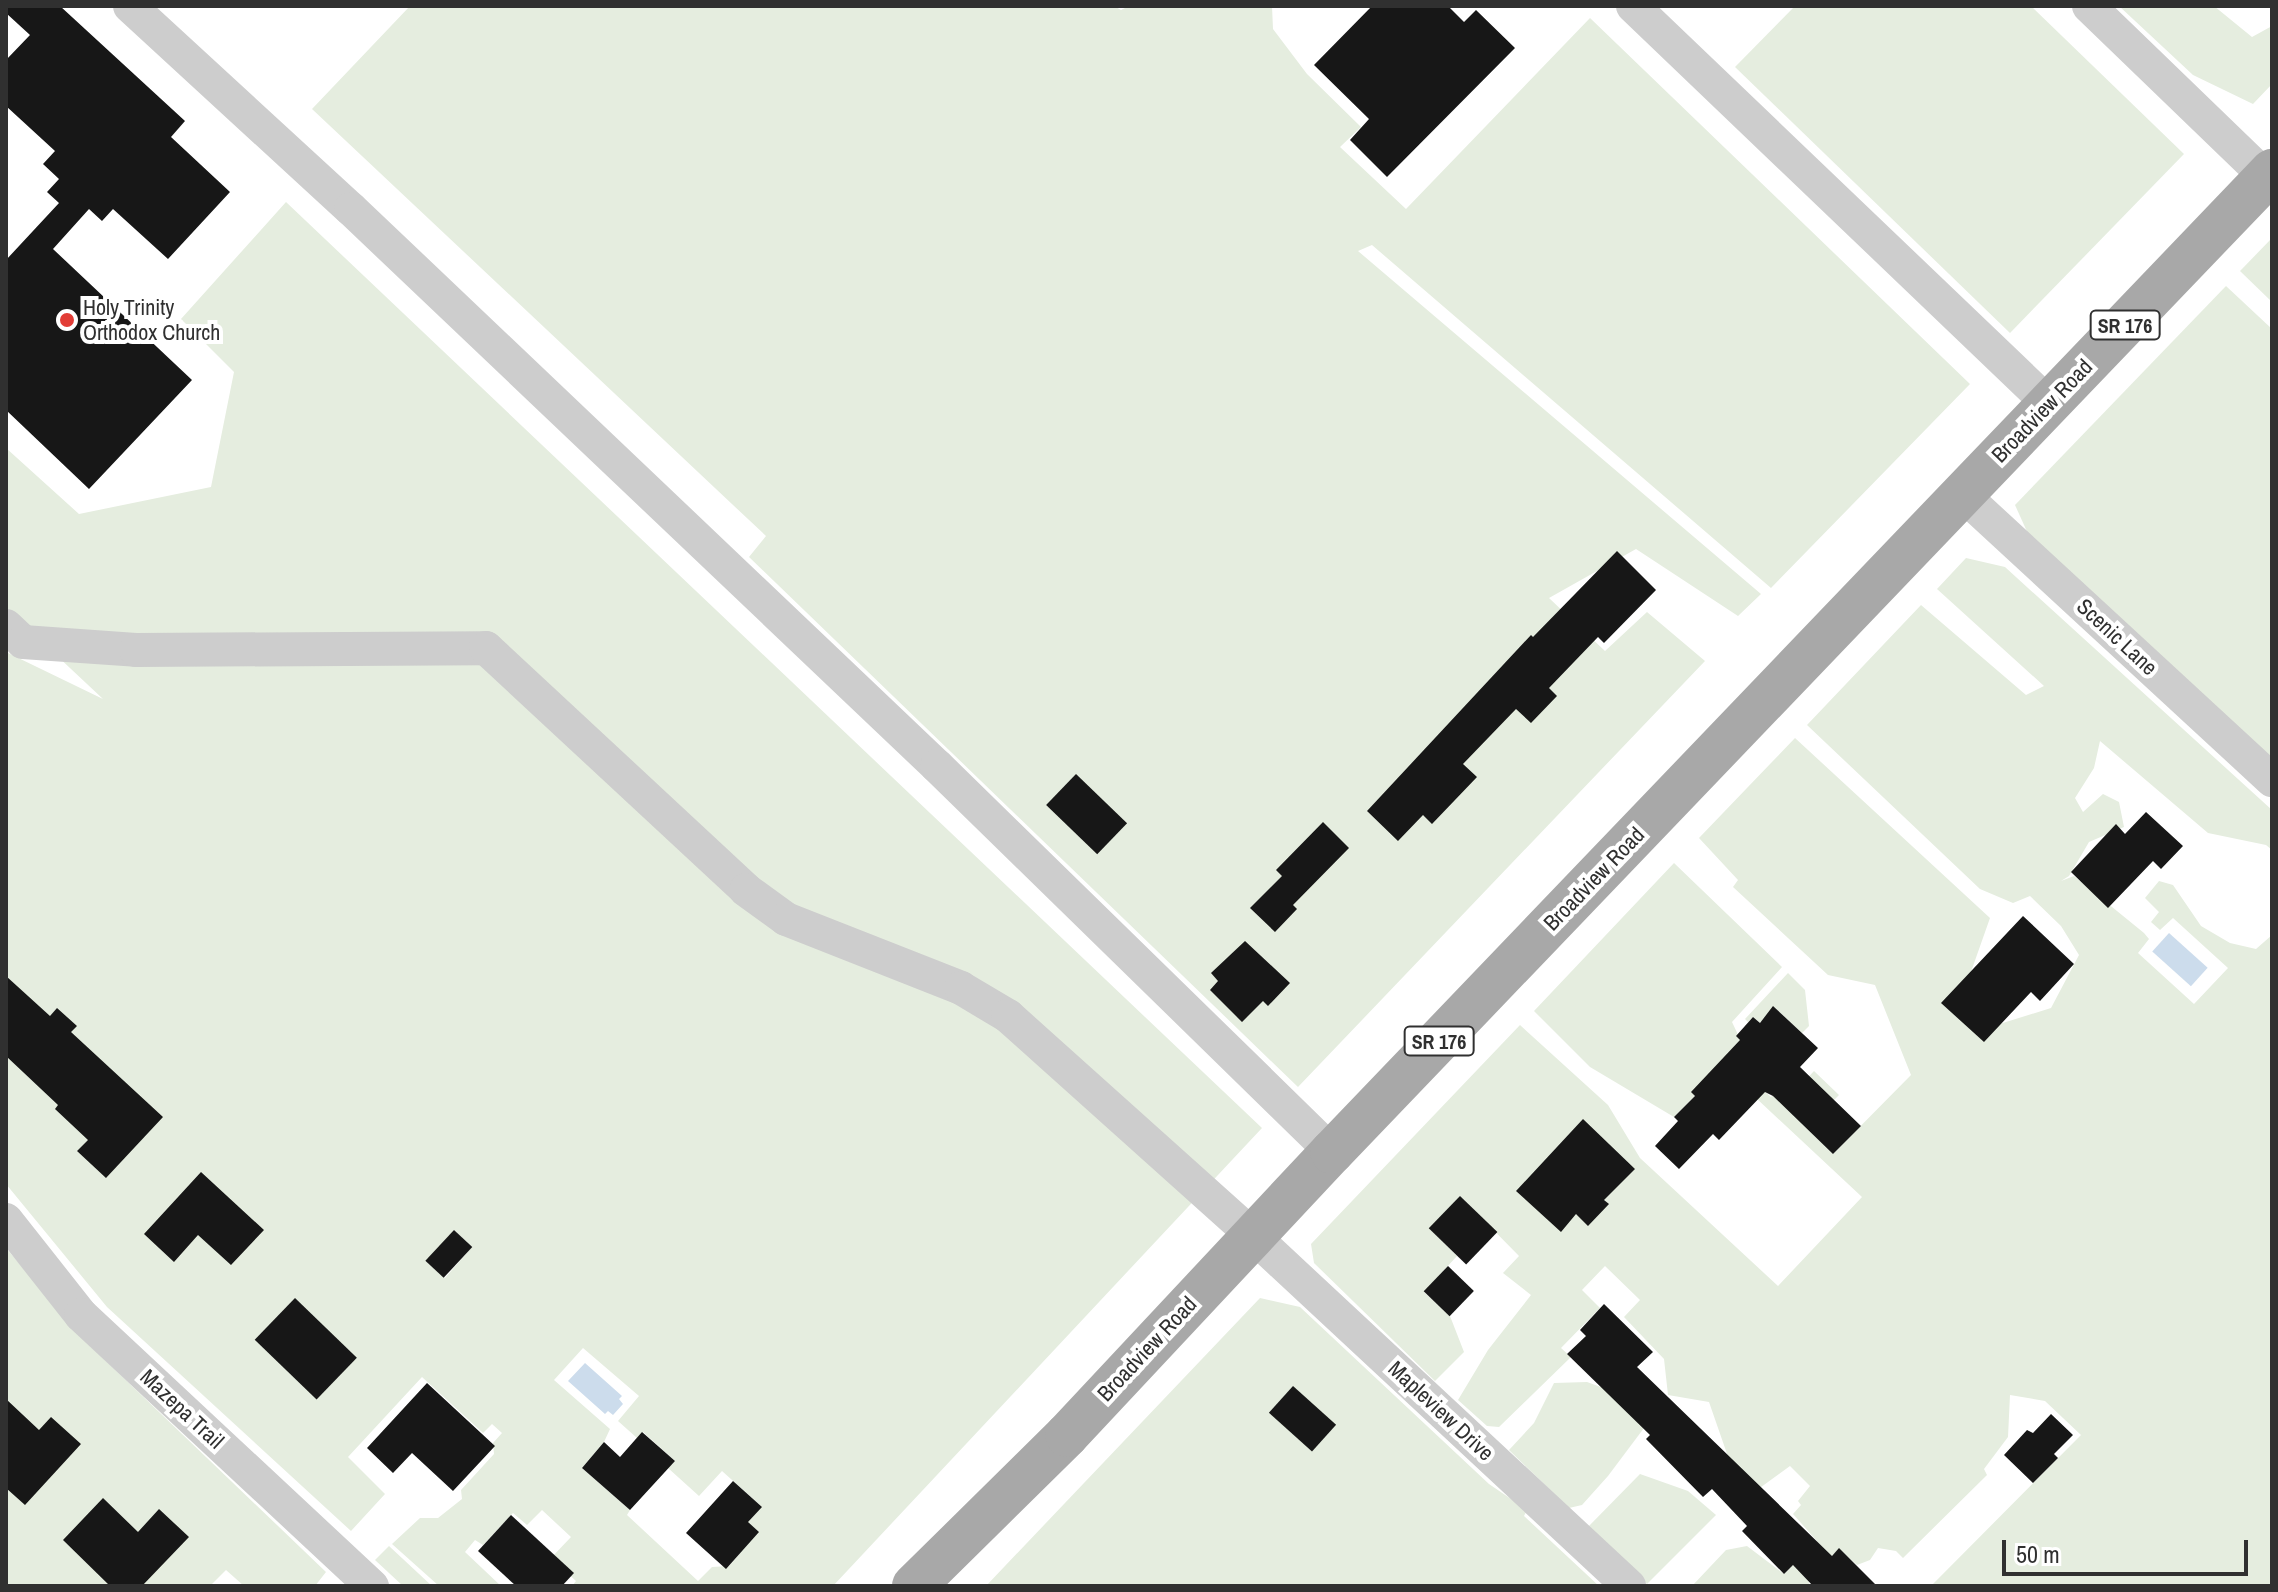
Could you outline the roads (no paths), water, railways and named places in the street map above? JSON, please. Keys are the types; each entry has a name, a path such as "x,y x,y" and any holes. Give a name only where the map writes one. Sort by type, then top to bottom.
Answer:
{"main road":[{"name":"Broadview Road","path":"914,1586 1067,1435 1332,1152 2269,174"}],"street":[{"path":"130,6 341,199 937,766 1332,1152"},
{"path":"1633,6 2049,404"},
{"path":"2089,6 2269,174"},
{"name":"Scenic Lane","path":"1962,494 2272,780"},
{"name":"Mapleview Drive","path":"6,626 23,642 136,650 486,648 746,890 786,919 961,988 1008,1016 1253,1236 1629,1586"},
{"name":"Mazepa Trail","path":"6,1220 81,1315 372,1586"}],"water":[{"path":"2169,933 2208,968 2191,986 2152,952"},
{"path":"585,1363 622,1396 619,1399 623,1404 613,1415 608,1411 605,1414 568,1381"}],"place":[{"name":"Holy Trinity Orthodox Church","path":"67,320"}]}
